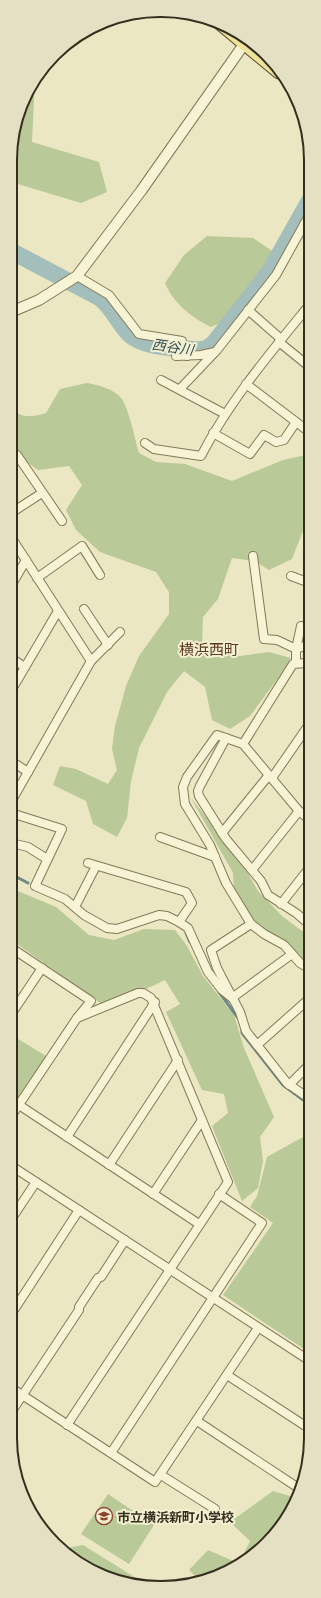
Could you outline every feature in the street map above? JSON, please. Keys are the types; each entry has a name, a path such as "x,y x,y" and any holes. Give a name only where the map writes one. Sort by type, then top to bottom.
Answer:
{"street":[{"path":"17,309 39,300 77,276 141,191 244,44"},
{"path":"180,389 215,352 276,274 304,224"},
{"path":"77,276 109,295 139,334 182,341 187,356"},
{"path":"248,310 304,363"},
{"path":"145,443 154,449 201,456 213,433 246,384 304,312"},
{"path":"176,356 215,352"},
{"path":"161,380 225,414"},
{"path":"246,384 304,428"},
{"path":"213,433 250,454 264,435 276,442 284,440 296,422"},
{"path":"17,456 62,521"},
{"path":"17,509 42,493"},
{"path":"37,578 82,546 100,575"},
{"path":"17,547 91,661"},
{"path":"253,556 264,639 277,640 296,649 304,646"},
{"path":"17,574 26,560"},
{"path":"291,576 304,581"},
{"path":"84,609 108,645"},
{"path":"17,681 58,611"},
{"path":"296,663 296,649 301,626"},
{"path":"17,790 91,661 120,632"},
{"path":"17,662 25,667"},
{"path":"243,744 293,664 304,663"},
{"path":"222,833 271,777 304,731"},
{"path":"252,870 304,815 243,744 217,735 187,777 183,787 185,804 210,845 226,883 252,924 264,934 284,945 304,964"},
{"path":"226,738 198,791 201,800 222,833 261,881 268,895 304,920"},
{"path":"17,765 28,772"},
{"path":"17,815 62,829 35,886 65,899 84,915 107,928 118,929 159,915 167,916 179,922 188,928 208,972 222,990 232,998"},
{"path":"160,837 215,857"},
{"path":"17,844 28,847 47,859"},
{"path":"88,863 186,892 192,903 179,922"},
{"path":"75,907 96,866"},
{"path":"281,904 304,875"},
{"path":"252,924 211,950 217,968 246,1025 246,1031 290,1084 304,1094"},
{"path":"17,952 91,1001 77,1018 17,1108"},
{"path":"232,998 292,954"},
{"path":"17,1006 42,968"},
{"path":"68,1425 228,1182 155,1002 148,995 138,993 77,1018"},
{"path":"67,1137 155,1002"},
{"path":"257,1045 304,1003"},
{"path":"109,1165 178,1060"},
{"path":"290,1084 304,1070"},
{"path":"19,1105 199,1224"},
{"path":"154,1194 202,1120"},
{"path":"17,1170 258,1328 304,1356"},
{"path":"17,1210 36,1182"},
{"path":"111,1453 262,1223 219,1194"},
{"path":"17,1305 79,1210"},
{"path":"17,1404 79,1310 79,1307 126,1240"},
{"path":"17,1391 156,1482 258,1328"},
{"path":"227,1375 304,1425"},
{"path":"197,1420 295,1486"},
{"path":"160,1475 215,1510"}],"green space":[{"path":"34,92 32,142 99,162 107,192 81,203 17,184 18,142 22,123"},
{"path":"207,236 253,238 274,252 266,273 227,320 211,327 184,309 173,297 165,283 184,255"},
{"path":"87,383 101,386 118,395 124,403 129,416 139,453 156,462 185,464 232,481 283,460 304,455 304,528 292,559 269,570 255,561 232,558 218,599 203,617 202,645 223,655 240,656 269,652 291,658 250,716 230,729 212,720 205,687 184,671 167,692 139,748 131,781 127,818 117,837 93,824 86,801 53,785 60,766 76,769 108,784 117,770 112,749 115,726 126,686 139,656 169,614 169,592 156,572 100,552 76,530 66,510 82,485 69,466 38,470 17,455 17,413 27,416 46,413 60,389"},
{"path":"191,798 239,858 258,891 282,916 304,932 304,960 250,918 234,894 233,873"},
{"path":"17,891 56,907 89,935 114,940 144,929 175,930 187,946 203,976 234,1015 244,1048 274,1117 260,1137 263,1161 258,1188 242,1201 212,1126 228,1113 224,1094 202,1090 166,1012 180,1004 165,980 142,991 103,1005 17,944"},
{"path":"17,1038 46,1056 17,1100"},
{"path":"304,1136 304,1349 223,1295 273,1223 250,1207 257,1196 267,1157"},
{"path":"273,1491 291,1496 285,1509 274,1525 262,1539 243,1555 250,1541 230,1522"},
{"path":"108,1494 154,1525 129,1564 81,1534"},
{"path":"83,1545 138,1579 123,1576 97,1566 81,1557 69,1548"},
{"path":"208,1550 234,1561 198,1576 196,1576 189,1570"}],"waterway":[{"name":"西谷川","path":"17,254 100,298 105,302 125,330 135,339 152,345 171,348 197,350 206,349 214,343 270,271 304,210"},
{"path":"17,877 28,883"},
{"path":"186,933 190,942"},
{"path":"219,992 238,1018"},
{"path":"242,1029 242,1033 283,1085 304,1101"}],"place":[{"name":"市立横浜新町小学校","path":"104,1516"}],"district":[{"name":"横浜西町","path":"209,648"}]}
